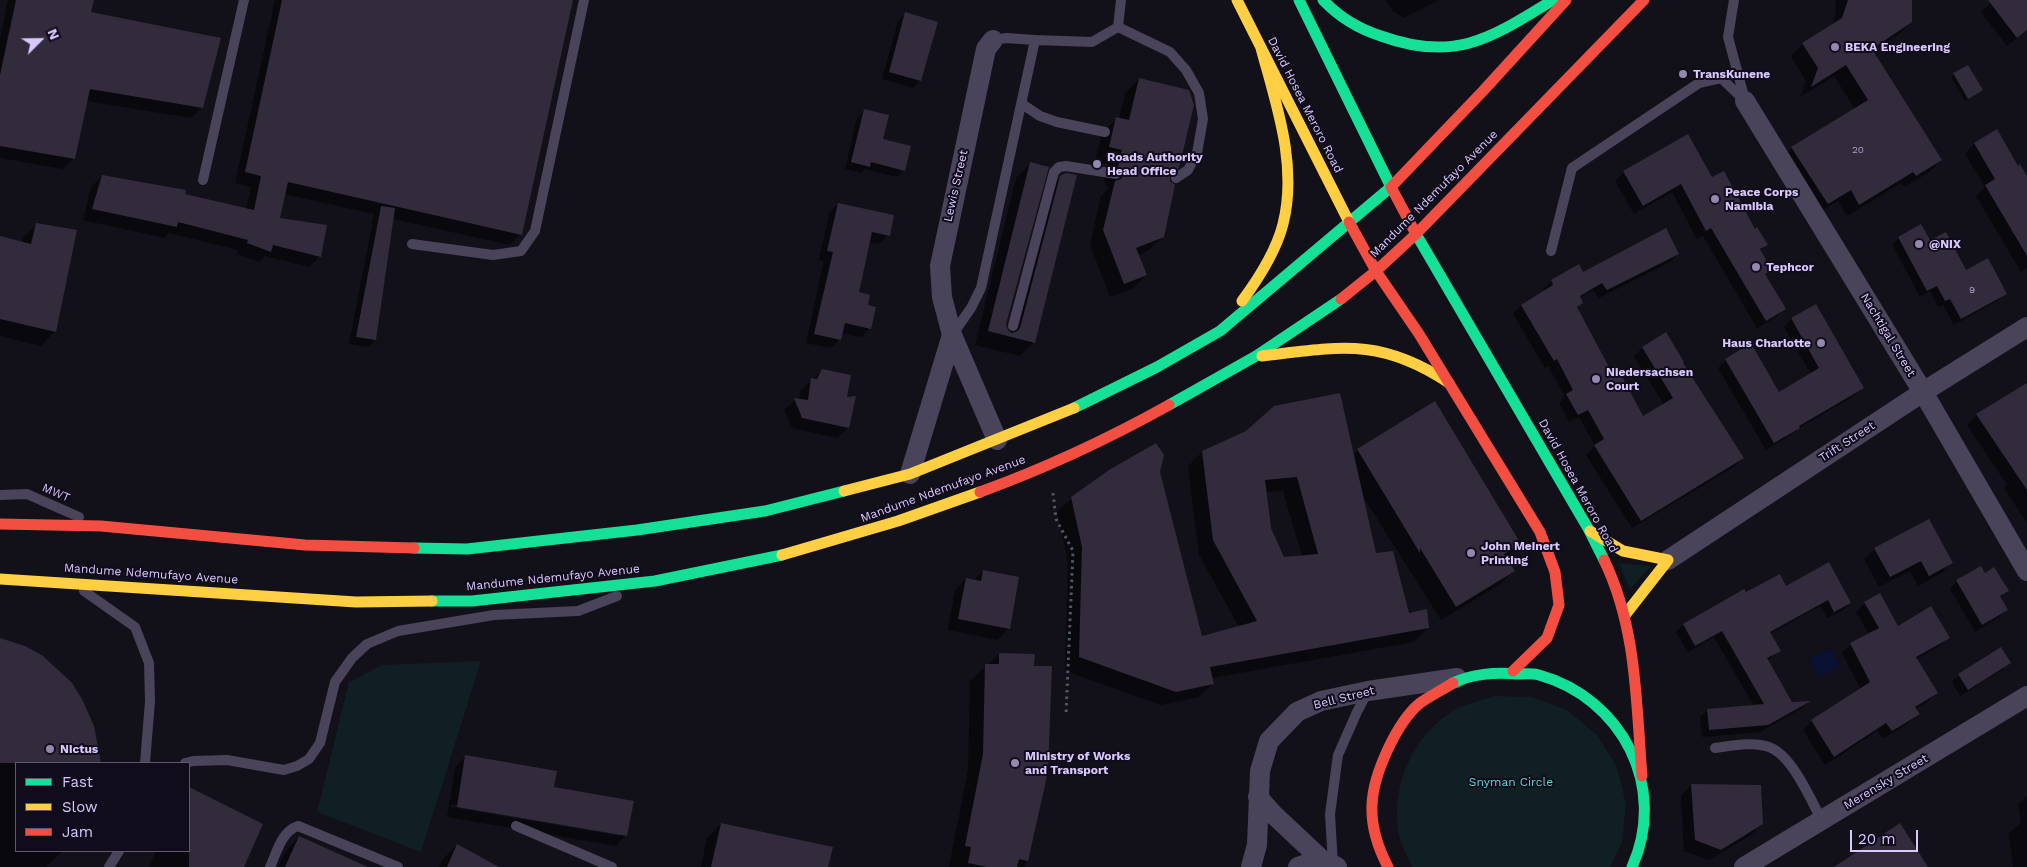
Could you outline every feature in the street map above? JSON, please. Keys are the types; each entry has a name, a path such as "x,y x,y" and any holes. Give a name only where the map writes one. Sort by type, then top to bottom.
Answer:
{"main road":[{"name":"David Hosea Meroro Road","path":"1237,0 1349,222 1376,271"},
{"path":"1299,0 1391,187"},
{"path":"1324,0 1330,8 1359,28 1386,38 1420,47 1456,47 1487,36 1522,19 1553,0"},
{"name":"Mandume Ndemufayo Avenue","path":"0,524 101,526 305,545 466,549 637,530 765,511 910,474 1064,413 1148,371 1220,330 1283,280 1391,187 1483,91 1566,0"},
{"name":"Mandume Ndemufayo Avenue","path":"0,579 356,602 472,601 655,581 788,554 898,522 1007,482 1069,456 1129,427 1256,356 1336,303 1376,271 1416,234 1644,0"},
{"path":"1220,330 1261,274 1283,224 1288,179 1281,124 1261,48"},
{"name":"David Hosea Meroro Road","path":"1391,187 1416,234 1588,530 1613,579 1625,615 1632,659 1642,776"},
{"path":"1376,271 1449,383 1540,532 1555,572 1559,605 1546,638 1513,670"},
{"path":"1256,356 1330,349 1356,348 1374,350 1402,356 1423,366 1449,383"},
{"path":"1588,530 1623,551 1668,560 1625,615"},
{"path":"1388,867 1378,848 1372,805 1380,762 1400,724 1431,694 1470,676 1513,670 1548,677 1581,691 1608,714 1629,743 1642,776 1651,845"},
{"path":"1632,867 1643,834 1646,805"}],"street":[{"name":"Lewis Street","path":"993,40 986,49 940,266 942,297 952,335 997,440"},
{"name":"Nachtigal Street","path":"1745,101 1923,392 2027,572"},
{"name":"Trift Street","path":"1668,560 1923,392 2027,327"},
{"path":"910,474 952,335"},
{"name":"Bell Street","path":"1251,867 1257,845 1260,771 1269,741 1296,712 1321,701 1368,691 1470,676"},
{"name":"Merensky Street","path":"1744,867 2027,696"},
{"path":"1258,797 1273,814 1330,864"},
{"path":"1298,867 1330,864"}],"lane":[{"path":"203,180 244,0"},
{"path":"412,244 493,255 521,251 535,231 584,0"},
{"path":"1118,27 1121,0"},
{"path":"1734,0 1728,37 1745,101"},
{"path":"993,40 1006,38 1092,42 1118,27"},
{"path":"1118,27 1170,52 1186,70 1200,93 1203,120 1197,153 1188,170 1176,178"},
{"path":"952,335 981,288 1035,40"},
{"path":"1551,251 1572,168 1699,83 1721,78 1745,101"},
{"path":"1022,104 1048,119 1105,132"},
{"path":"1013,326 1054,172 1059,167 1077,166 1116,174"},
{"name":"MWT","path":"0,495 27,494 101,526"},
{"path":"189,762 227,760 284,770 309,760 320,743 335,682 352,658 367,644 398,631 494,616 578,611 655,581"},
{"path":"72,583 135,627 149,663 150,701 145,762"},
{"path":"1330,864 1330,814 1338,755 1368,691"},
{"path":"1715,748 1751,745 1768,746 1780,753 1802,784 1822,821"},
{"path":"270,867 284,836 290,828 298,826 398,867"},
{"path":"516,826 612,867"},
{"path":"109,867 119,852"}],"path":[{"path":"1053,494 1056,519 1073,551 1066,714"}],"green space":[{"path":"1619,563 1651,566 1630,589"},
{"path":"481,661 421,852 317,812 349,682 382,665"},
{"name":"Snyman Circle","path":"1495,696 1532,697 1567,710 1597,735 1617,767 1626,804 1622,842 1610,867 1412,867 1400,839 1397,816 1398,798 1408,762 1417,746 1442,719 1458,708"}],"water":[{"path":"1830,648 1840,666 1819,677 1809,659"}],"building":[{"path":"16,0 94,0 91,12 221,38 203,108 90,89 75,159 0,146 0,75"},
{"path":"282,0 573,0 522,235 288,182 280,218 327,225 321,257 273,245 271,252 247,243 248,240 178,222 177,227 92,209 102,175 186,190 185,194 254,210 261,176 245,172"},
{"path":"1848,0 1912,0 1912,22 1872,49 1942,160 1916,176 1913,172 1859,205 1851,190 1828,204 1791,147 1868,100 1846,65 1811,87 1818,68 1802,43 1842,18"},
{"path":"1988,0 2027,0 2027,30 2017,38"},
{"path":"905,12 938,22 921,81 889,72"},
{"path":"1968,65 1983,90 1968,99 1953,73"},
{"path":"1139,78 1189,90 1194,105 1179,168 1170,175 1170,181 1175,185 1164,237 1136,248 1147,275 1124,284 1103,230 1115,181 1121,179 1123,175 1118,167 1122,150 1109,147 1116,117 1129,120"},
{"path":"864,109 889,115 883,139 911,146 905,171 871,162 870,167 851,162"},
{"path":"1997,129 2018,166 2020,164 2027,176 2027,256 1985,185 1995,179 1974,143"},
{"path":"1688,134 1712,177 1724,171 1755,229 1757,227 1768,245 1760,249 1772,270 1765,274 1786,309 1766,321 1711,228 1706,231 1681,184 1643,206 1623,171"},
{"path":"1030,162 1049,167 1006,324 1008,330 1012,333 1020,328 1060,176 1066,173 1077,175 1035,343 988,331"},
{"path":"838,203 894,215 890,236 872,232 859,292 870,295 868,305 876,307 871,329 845,323 841,340 814,334 833,252 827,251"},
{"path":"381,206 395,208 376,340 356,337"},
{"path":"36,223 77,230 56,332 0,319 0,236 31,244"},
{"path":"1921,224 1930,240 1946,232 1966,270 1988,258 2007,294 1961,319 1950,299 1945,301 1937,286 1927,291 1898,237"},
{"path":"1666,228 1679,254 1607,290 1602,283 1580,296 1583,303 1577,307 1610,369 1616,365 1643,416 1673,398 1642,347 1666,332 1683,363 1744,458 1641,521 1594,445 1604,439 1588,410 1578,415 1566,394 1573,390 1557,359 1554,361 1521,305 1553,285 1551,280 1579,264 1583,272"},
{"path":"1816,304 1864,388 1774,443 1725,359 1751,343 1779,392 1819,368 1791,318"},
{"path":"822,369 851,375 847,397 856,396 849,428 802,418 794,398 808,400 811,378 817,379"},
{"path":"2027,383 2027,490 1976,414"},
{"path":"1340,393 1376,553 1393,551 1409,613 1427,609 1429,628 1210,667 1214,684 1176,692 1079,657 1082,547 1071,497 1109,470 1156,443 1164,455 1160,472 1202,636 1257,621 1213,540 1202,451 1246,431 1274,406","holes":["1297,477 1318,554 1284,557 1271,528 1265,480"]},
{"path":"1435,401 1521,544 1504,554 1515,571 1456,607 1420,548 1420,553 1357,449"},
{"path":"1929,519 1953,563 1929,576 1921,561 1890,577 1874,548"},
{"path":"1829,562 1851,603 1834,612 1828,600 1770,632 1781,651 1767,658 1792,702 1811,701 1768,725 1709,730 1707,709 1764,704 1722,631 1695,646 1683,624 1744,589 1746,592 1780,574 1786,586"},
{"path":"1981,566 1985,573 1994,567 2009,591 2000,596 2008,610 1982,625 1956,580"},
{"path":"983,570 1019,577 1010,629 958,619 966,578 981,581"},
{"path":"1880,593 1898,626 1931,606 1950,638 1916,657 1938,693 1915,707 1920,714 1892,731 1886,723 1834,757 1811,720 1870,682 1850,643 1879,628 1864,602"},
{"name":"Nictus","path":"0,638 25,646 43,656 72,683 82,699 94,726 101,762 0,763"},
{"path":"2001,647 2011,663 1968,690 1958,674"},
{"name":"Ministry of Works and Transport","path":"999,653 1035,654 1034,666 1052,666 1048,772 1028,861 1019,859 1017,867 987,867 968,863 971,847 965,846 983,754 985,664 999,664"},
{"path":"465,755 557,771 554,787 634,801 627,836 457,807"},
{"path":"1691,784 1761,785 1763,824 1721,850 1695,840"},
{"path":"190,788 263,824 244,867 189,867"},
{"path":"721,823 833,847 828,867 711,867"},
{"path":"1900,823 1928,867 1834,867"},
{"path":"299,836 368,867 285,867"},
{"path":"457,844 499,867 447,867"}],"traffic: fast":[{"path":"1299,0 1391,187"},
{"path":"1323,0 1343,17 1365,30 1407,44 1430,47 1452,46 1472,42 1491,35 1553,0"},
{"path":"1074,408 1157,367 1220,331 1391,187"},
{"path":"1416,234 1589,530 1604,560"},
{"path":"1169,405 1256,356 1341,299"},
{"path":"414,548 467,549 637,530 765,511 844,491"},
{"path":"432,601 472,601 655,581 782,555"},
{"path":"1453,683 1476,676 1492,674 1539,675 1568,687 1594,703 1614,725 1630,750 1640,777 1644,806 1642,837 1632,867"}],"traffic: slow":[{"path":"1237,0 1349,222"},
{"path":"1242,301 1261,274 1276,245 1283,224 1287,202 1287,157 1279,113 1261,48"},
{"path":"1262,356 1337,348 1380,352 1402,358 1424,368 1449,383"},
{"path":"844,491 910,474 1074,408"},
{"path":"782,555 898,521 980,492"},
{"path":"1590,531 1623,551 1668,560 1625,615"},
{"path":"0,579 356,602 432,601"}],"traffic: jam":[{"path":"1391,187 1483,91 1566,0"},
{"path":"1341,299 1376,271 1416,234 1644,0"},
{"path":"1391,187 1416,234"},
{"path":"1349,222 1376,271"},
{"path":"1376,271 1419,334 1540,532 1555,572 1559,605 1547,638 1513,671"},
{"path":"980,492 1076,452 1123,430 1169,405"},
{"path":"0,524 101,526 305,545 414,548"},
{"path":"1604,560 1615,586 1629,639 1636,693 1642,776"},
{"path":"1388,867 1376,837 1372,813 1373,792 1382,764 1395,735 1411,712 1420,703 1453,683"}],"place":[{"name":"BEKA Engineering","path":"1835,47"},
{"name":"TransKunene","path":"1683,74"},
{"name":"Roads Authority Head Office","path":"1097,164"},
{"name":"Peace Corps Namibia","path":"1715,199"},
{"name":"@NIX","path":"1919,244"},
{"name":"Tephcor","path":"1756,267"},
{"name":"Haus Charlotte","path":"1821,343"},
{"name":"Niedersachsen Court","path":"1596,379"},
{"name":"John Meinert Printing","path":"1471,553"},
{"name":"Nictus","path":"50,749"},
{"name":"Ministry of Works and Transport","path":"1015,763"}]}
